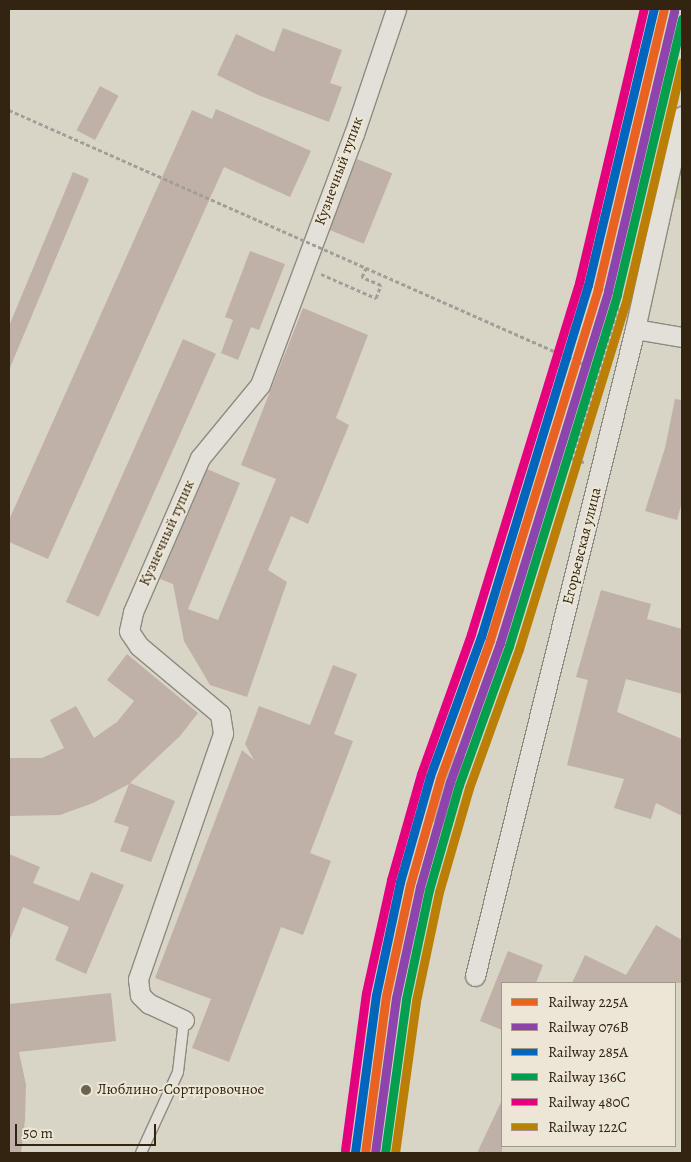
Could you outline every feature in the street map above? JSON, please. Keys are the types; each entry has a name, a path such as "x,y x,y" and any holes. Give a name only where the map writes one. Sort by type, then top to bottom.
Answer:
{"street":[{"name":"Кузнечный тупик","path":"184,1020 149,1004 140,995 138,979 223,734 220,714 139,646 129,631 133,612 200,458 260,384 354,134 396,9"},
{"name":"Егорьевская улица","path":"475,976 635,329 682,116"},
{"path":"635,329 682,337"}],"lane":[{"path":"141,1153 178,1072 184,1020"}],"path":[{"path":"9,110 599,371"},
{"path":"313,270 376,298 381,285 362,277 366,268"},
{"path":"572,460 622,295"}],"green space":[{"path":"682,164 682,200 675,199"}],"building":[{"path":"283,28 342,50 330,83 342,87 329,122 258,95 217,75 236,34 274,52"},
{"path":"100,86 119,96 95,140 77,130"},
{"path":"216,109 311,151 290,197 224,167 48,559 9,542 9,520 192,110 212,119"},
{"path":"357,159 392,173 364,244 329,229"},
{"path":"73,172 89,179 9,370 9,326"},
{"path":"250,251 285,264 259,330 251,327 238,360 221,353 233,320 225,317"},
{"path":"303,308 368,335 336,418 349,425 308,524 291,516 268,570 287,582 247,697 210,685 184,641 173,584 160,579 207,469 240,483 188,609 218,620 276,479 241,465"},
{"path":"183,339 216,354 99,617 66,602"},
{"path":"675,399 682,400 682,502 677,520 645,511 665,448"},
{"path":"601,590 651,604 647,619 682,629 682,694 626,679 617,712 682,739 682,816 656,803 651,819 614,808 624,779 567,765 588,680 576,677"},
{"path":"127,654 198,713 180,736 130,783 175,801 151,862 120,851 129,827 114,822 129,784 93,803 60,815 9,816 9,758 42,758 64,748 50,720 76,706 94,738 117,722 134,701 107,680"},
{"path":"333,665 357,674 334,734 353,741 310,853 331,861 303,935 281,927 229,1062 192,1048 211,999 155,978 242,750 254,760 245,744 259,706 310,725"},
{"path":"452,752 467,757 445,825 430,820"},
{"path":"9,854 40,867 33,883 79,901 91,872 124,885 86,974 55,960 69,927 23,907 9,942"},
{"path":"656,925 682,940 682,983 572,982 585,955 626,975"},
{"path":"508,951 543,965 536,982 501,982 501,1030 480,1021"},
{"path":"111,993 116,1041 19,1052 26,1085 25,1120 21,1153 9,1153 9,1004"},
{"path":"501,1102 502,1153 477,1153"}],"rail line":[{"name":"480С","path":"345,1150 366,993 391,880 421,774 471,634 579,283 644,9"},
{"name":"285А","path":"355,1152 376,995 400,882 430,776 481,637 588,285 654,9"},
{"name":"225А","path":"365,1153 386,996 410,885 440,779 490,640 598,288 664,9"},
{"name":"076В","path":"375,1153 396,998 420,887 450,782 500,643 608,291 674,11"},
{"name":"136С","path":"385,1153 406,999 429,890 459,785 509,646 617,294 682,19"},
{"name":"122С","path":"395,1153 416,1001 439,892 469,788 519,649 627,297 682,62"}],"place":[{"name":"Люблино-Сортировочное","path":"86,1090"}]}
